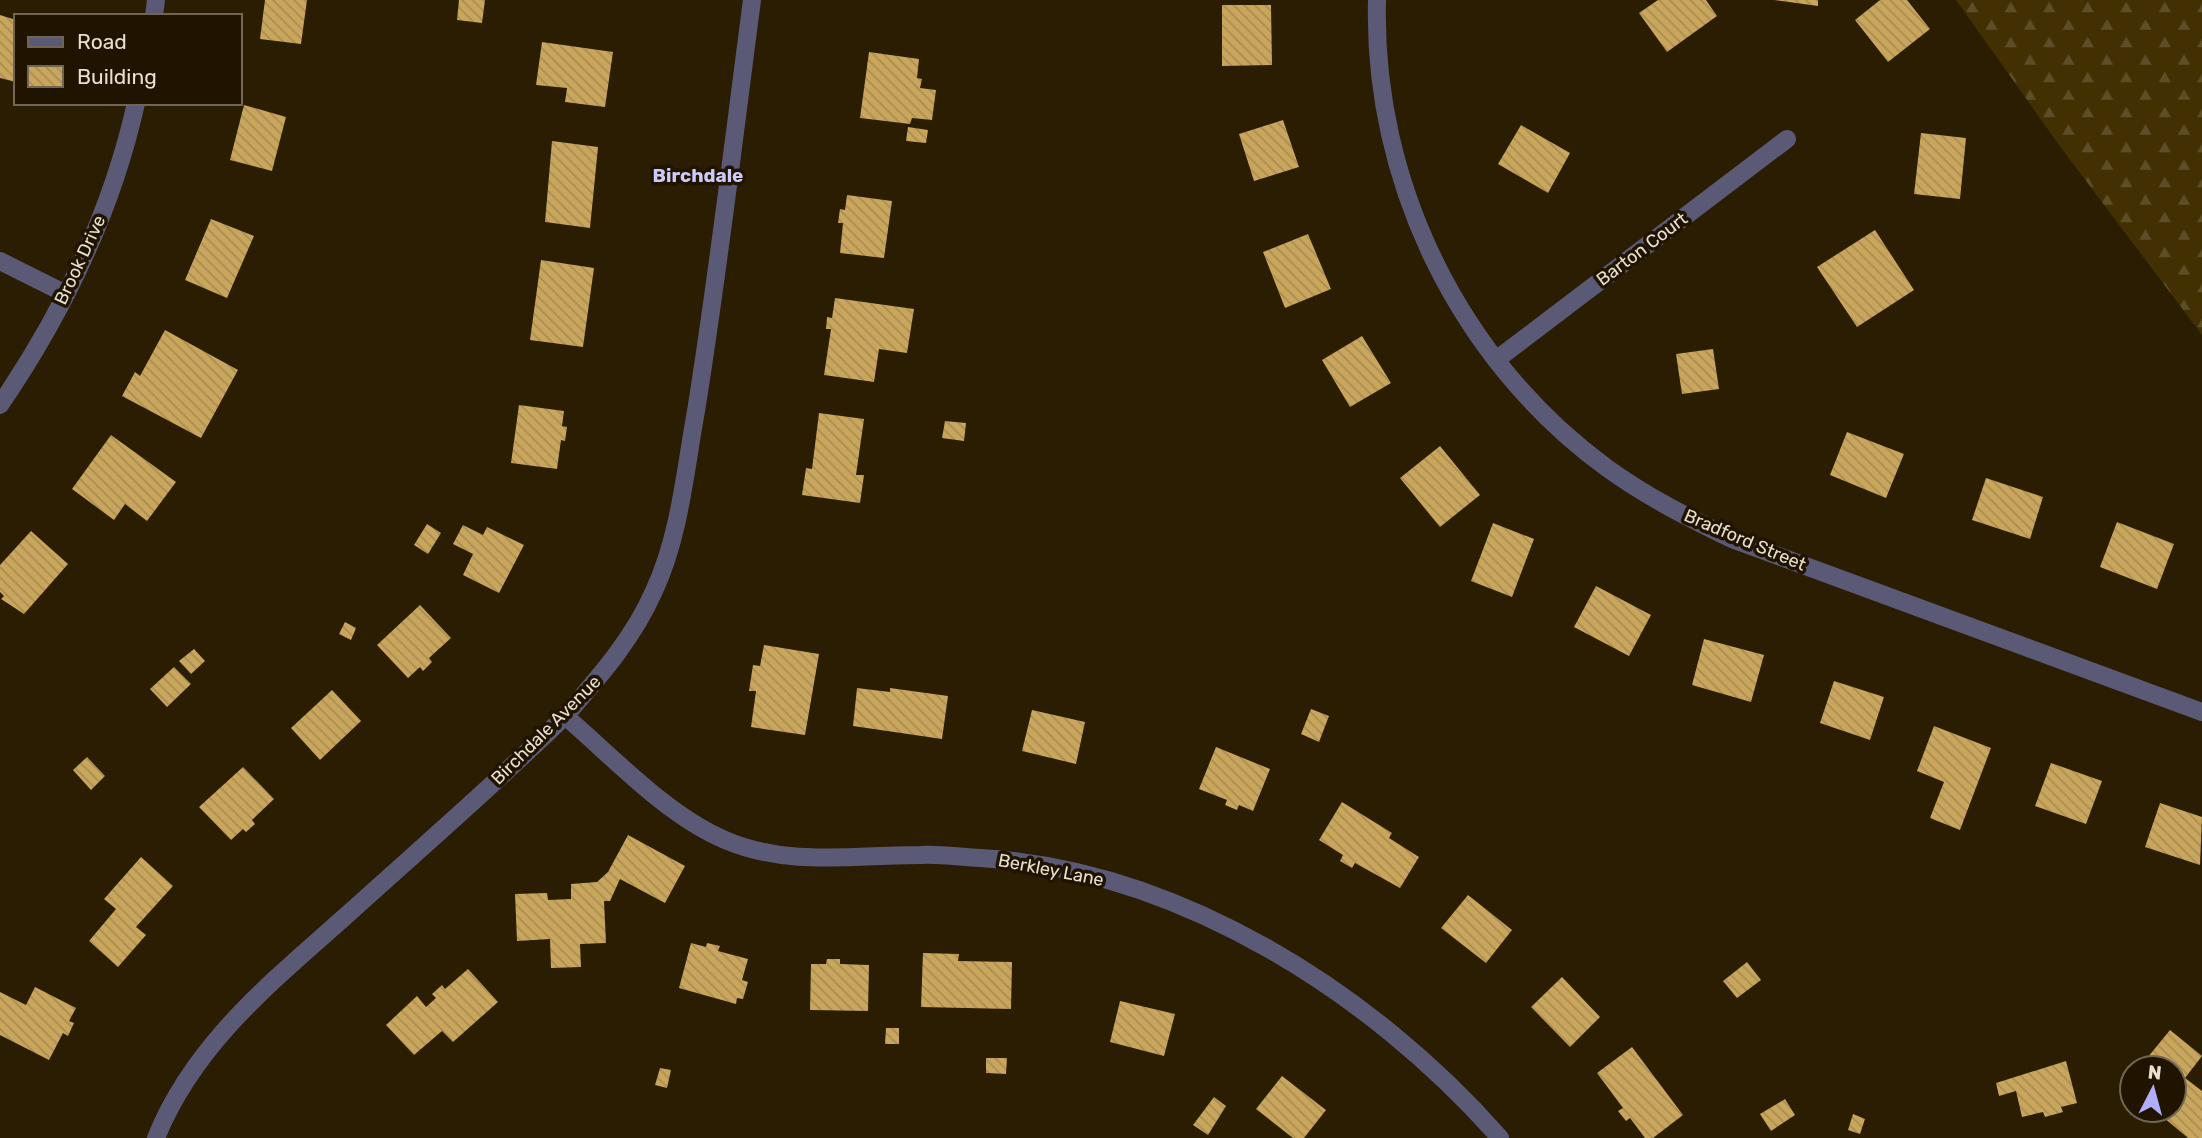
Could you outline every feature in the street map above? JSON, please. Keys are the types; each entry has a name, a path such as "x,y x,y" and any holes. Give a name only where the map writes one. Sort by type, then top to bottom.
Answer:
{"street":[{"name":"Birchdale Avenue","path":"156,1138 181,1085 209,1046 282,973 565,716 603,674 634,631 655,590 675,535 702,369 752,0"},
{"name":"Bradford Street","path":"1377,0 1376,27 1384,102 1392,146 1413,218 1444,283 1496,360 1540,410 1597,459 1667,507 1732,539 2202,712"},
{"name":"Brook Drive","path":"0,405 66,294 103,213 135,105"},
{"name":"Barton Court","path":"1496,360 1787,139"},
{"path":"0,261 66,294"},
{"name":"Berkley Lane","path":"565,716 684,818 725,840 769,854 816,859 923,855 986,858 1048,867 1110,881 1199,913 1270,948 1336,991 1422,1061 1500,1138"}],"green space":[{"path":"1956,0 2202,0 2202,335 2059,145"}],"building":[{"path":"265,0 307,0 301,44 260,39"},
{"path":"459,0 485,0 482,23 457,20"},
{"path":"1658,0 1706,0 1717,16 1667,52 1639,13"},
{"path":"1774,0 1818,0 1818,6"},
{"path":"1880,0 1907,0 1930,29 1888,62 1855,20"},
{"path":"1222,5 1271,5 1272,65 1222,66"},
{"path":"0,15 14,19 14,82 0,78"},
{"path":"542,42 613,52 605,107 565,102 567,88 536,85"},
{"path":"869,52 919,59 917,78 922,79 920,88 936,90 932,120 912,118 910,124 860,118"},
{"path":"244,105 286,117 272,171 230,160"},
{"path":"1283,120 1299,167 1254,181 1239,134"},
{"path":"1521,125 1570,153 1548,193 1498,164"},
{"path":"908,127 928,130 926,143 906,141"},
{"path":"1921,133 1966,138 1960,199 1914,194"},
{"path":"552,141 598,147 590,228 545,222"},
{"path":"847,195 892,201 884,258 840,253 843,223 838,223 840,209 845,210"},
{"path":"211,219 254,236 227,298 185,280"},
{"path":"1875,230 1914,290 1857,327 1817,267"},
{"path":"1308,234 1331,289 1285,308 1263,252"},
{"path":"541,260 594,268 583,347 530,340"},
{"path":"835,298 914,309 907,353 879,349 874,382 824,375 831,329 826,329 827,317 832,318"},
{"path":"165,330 238,370 201,438 122,396 135,372 140,376"},
{"path":"1362,336 1391,383 1350,407 1322,360"},
{"path":"1713,349 1719,389 1682,394 1676,354"},
{"path":"519,405 564,411 562,426 567,427 565,441 561,440 557,469 511,463"},
{"path":"819,413 864,419 856,475 864,475 860,503 802,495 806,468 812,469"},
{"path":"945,421 966,423 964,441 942,438"},
{"path":"1847,432 1904,454 1886,498 1830,475"},
{"path":"111,435 176,482 147,521 125,504 114,520 72,489"},
{"path":"1440,446 1480,495 1440,527 1400,478"},
{"path":"1986,478 2043,497 2030,539 1972,520"},
{"path":"2117,522 2174,544 2157,589 2100,567"},
{"path":"1493,523 1534,539 1512,597 1471,581"},
{"path":"427,524 441,533 428,554 414,545"},
{"path":"463,525 483,535 487,527 524,545 499,593 463,575 473,554 453,544"},
{"path":"31,531 68,564 24,614 1,599 4,596 0,592 0,565"},
{"path":"1596,586 1651,615 1629,656 1574,627"},
{"path":"420,605 451,638 429,658 432,662 423,671 420,667 408,678 377,645"},
{"path":"345,622 356,628 351,640 339,634"},
{"path":"1704,639 1764,655 1751,702 1692,685"},
{"path":"764,645 819,654 805,735 751,727 756,691 749,691 753,665 760,666"},
{"path":"194,649 205,661 191,674 179,661"},
{"path":"174,667 191,684 167,707 150,689"},
{"path":"1834,681 1884,697 1870,740 1820,723"},
{"path":"857,688 890,692 890,688 948,696 942,739 853,726"},
{"path":"332,690 361,721 320,760 291,728"},
{"path":"1311,709 1329,716 1319,742 1301,734"},
{"path":"1032,710 1085,722 1076,764 1022,751"},
{"path":"1934,726 1991,748 1960,830 1930,818 1944,782 1917,771"},
{"path":"1216,747 1270,769 1253,811 1239,805 1237,810 1225,805 1227,800 1199,789"},
{"path":"87,757 105,776 91,790 73,770"},
{"path":"2051,763 2102,781 2086,824 2035,806"},
{"path":"243,767 274,799 252,820 255,824 246,832 243,829 231,840 199,807"},
{"path":"1342,802 1392,833 1389,838 1419,857 1400,888 1355,863 1352,868 1340,861 1343,855 1319,840"},
{"path":"2160,803 2202,817 2200,865 2145,847"},
{"path":"628,835 685,866 665,903 620,879 610,901 604,901 606,943 580,944 581,967 551,968 550,939 517,941 515,894 547,893 548,900 571,899 571,884 597,882 608,872"},
{"path":"141,857 173,886 136,927 146,935 118,967 89,941 116,909 104,899"},
{"path":"1468,895 1512,930 1486,963 1441,928"},
{"path":"691,943 706,947 707,943 720,946 718,951 748,959 742,980 748,982 743,999 737,998 736,1004 679,988"},
{"path":"923,953 959,954 958,961 1012,962 1011,1009 921,1007"},
{"path":"827,959 840,959 840,964 869,965 868,1011 810,1010 811,964 826,964"},
{"path":"1747,962 1761,980 1737,998 1723,981"},
{"path":"468,969 498,1002 453,1042 442,1031 414,1055 386,1025 417,996 426,1007 436,998 432,994 442,985 445,989"},
{"path":"1562,977 1600,1017 1570,1047 1531,1007"},
{"path":"35,987 76,1008 69,1021 74,1023 68,1036 63,1033 49,1060 0,1035 0,992 26,1005"},
{"path":"1120,1001 1175,1014 1164,1056 1110,1042"},
{"path":"886,1028 899,1028 899,1044 885,1044"},
{"path":"2170,1030 2202,1056 2188,1074 2188,1054 2150,1054"},
{"path":"1632,1047 1683,1115 1653,1138 1645,1138 1630,1118 1626,1121 1618,1111 1623,1108 1597,1073"},
{"path":"986,1058 1007,1058 1006,1074 986,1073"},
{"path":"2066,1061 2077,1103 2061,1107 2063,1112 2045,1117 2043,1112 2022,1117 2016,1091 1999,1096 1996,1083"},
{"path":"660,1068 671,1070 667,1088 655,1085"},
{"path":"1282,1076 1326,1110 1304,1138 1293,1138 1256,1109"},
{"path":"2188,1080 2202,1091 2202,1138 2188,1138 2171,1124 2188,1124"},
{"path":"1214,1097 1226,1106 1208,1135 1193,1125"},
{"path":"1785,1099 1795,1115 1771,1131 1760,1114"},
{"path":"1853,1114 1865,1119 1860,1134 1848,1130"}],"district":[{"name":"Birchdale","path":"698,175"}]}
